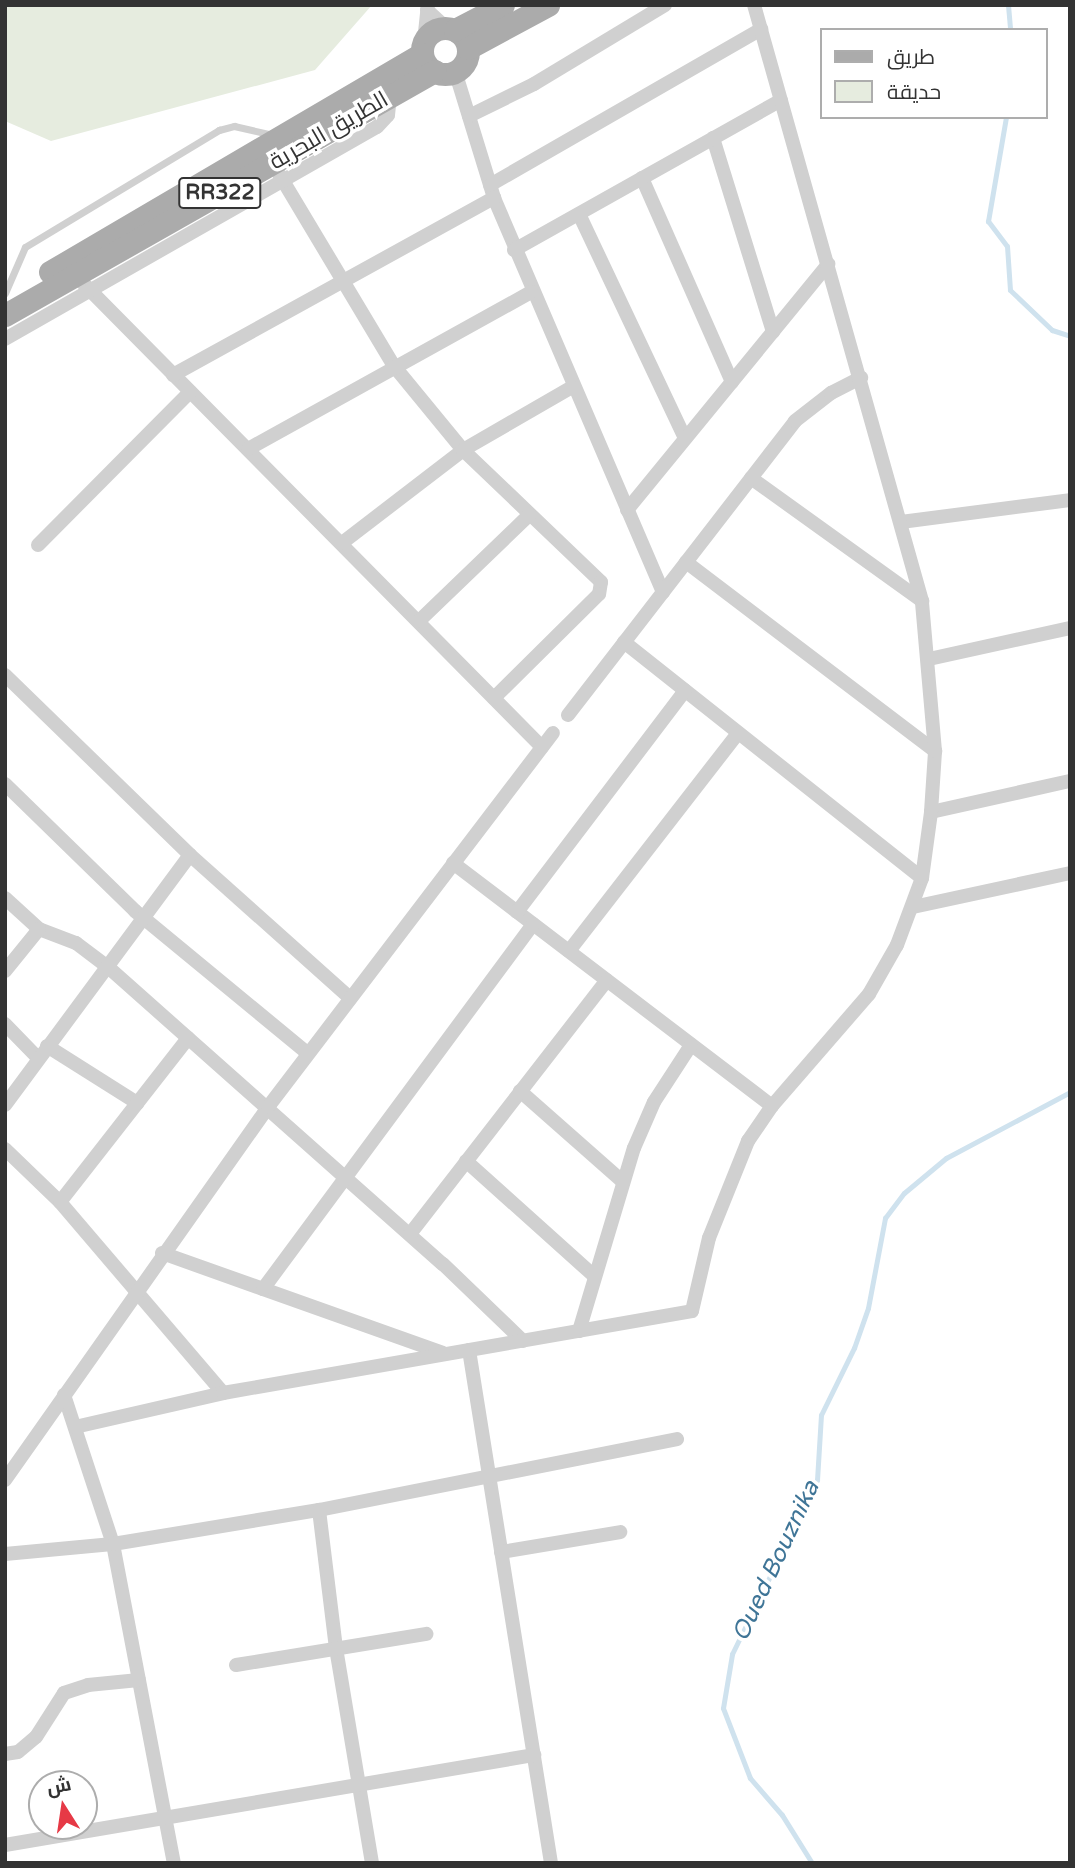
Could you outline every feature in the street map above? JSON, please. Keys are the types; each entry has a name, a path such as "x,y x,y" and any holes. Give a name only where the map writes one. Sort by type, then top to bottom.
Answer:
{"main road":[{"name":"RR322","path":"456,35 503,5"},
{"name":"RR322","path":"434,59 432,32 456,35 548,5"},
{"path":"434,59 465,62 456,35"},
{"name":"الطريق البحرية","path":"5,315 81,284 278,172 390,96 434,59"},
{"name":"الطريق البحرية","path":"5,299 280,137 434,59"}],"street":[{"path":"469,116 534,84 665,5"},
{"path":"75,1427 223,1394 692,1311 700,1269 730,1179 772,1106 869,994 914,907 922,878 931,812 935,751 922,601 754,5"},
{"path":"427,7 456,35"},
{"path":"427,7 434,59 469,116 492,192 531,292 663,592"},
{"path":"173,375 492,192 761,29"},
{"path":"514,250 781,100"},
{"path":"713,138 773,332"},
{"path":"278,172 394,366 463,450 598,578 601,590 494,698"},
{"path":"642,178 732,382"},
{"path":"579,214 685,438"},
{"path":"627,510 828,264"},
{"path":"5,339 81,284 342,543 542,747"},
{"path":"248,449 531,292"},
{"path":"568,715 804,413 861,378"},
{"path":"342,543 463,450 572,387"},
{"path":"38,545 190,391"},
{"path":"751,478 922,601"},
{"path":"901,522 1070,500"},
{"path":"419,621 529,515"},
{"path":"686,562 935,751"},
{"path":"929,659 1070,628"},
{"path":"624,642 922,878"},
{"path":"5,676 190,855 350,998"},
{"path":"517,912 685,691"},
{"path":"5,1480 135,1289 268,1107 553,733"},
{"path":"569,951 738,733"},
{"path":"931,812 1070,781"},
{"path":"5,784 144,918 307,1054"},
{"path":"5,1105 190,855"},
{"path":"453,863 772,1106"},
{"path":"914,907 1070,873"},
{"path":"5,898 39,929 76,943 108,967 410,1234 523,1341"},
{"path":"263,1289 533,924"},
{"path":"5,971 39,929"},
{"path":"410,1234 607,980"},
{"path":"5,1024 43,1052 137,1103"},
{"path":"60,1202 188,1038"},
{"path":"579,1331 622,1181 654,1102 691,1045"},
{"path":"520,1091 622,1181"},
{"path":"5,1149 60,1202 223,1394"},
{"path":"466,1161 594,1276"},
{"path":"162,1253 444,1354"},
{"path":"469,1350 551,1863"},
{"path":"64,1395 113,1544 174,1863"},
{"path":"5,1554 113,1544 318,1510 677,1439"},
{"path":"318,1510 336,1648 372,1863"},
{"path":"501,1552 620,1532"},
{"path":"236,1665 426,1634"},
{"path":"5,1754 19,1752 36,1737 64,1693 88,1685 139,1680"},
{"path":"5,1845 534,1755"}],"lane":[{"path":"5,293 25,247 219,130 234,126 280,137"}],"green space":[{"path":"5,5 372,5 315,70 51,141 5,121"}],"waterway":[{"name":"Oued Bouznika","path":"1008,5 1010,28"},
{"name":"Oued Bouznika","path":"1006,119 988,221 1007,246 1010,290 1052,330 1070,336"},
{"name":"Oued Bouznika","path":"812,1863 782,1815 750,1778 723,1708 732,1654 817,1480 821,1415 854,1348 868,1308 885,1218 904,1193 946,1158 1070,1092"}]}
